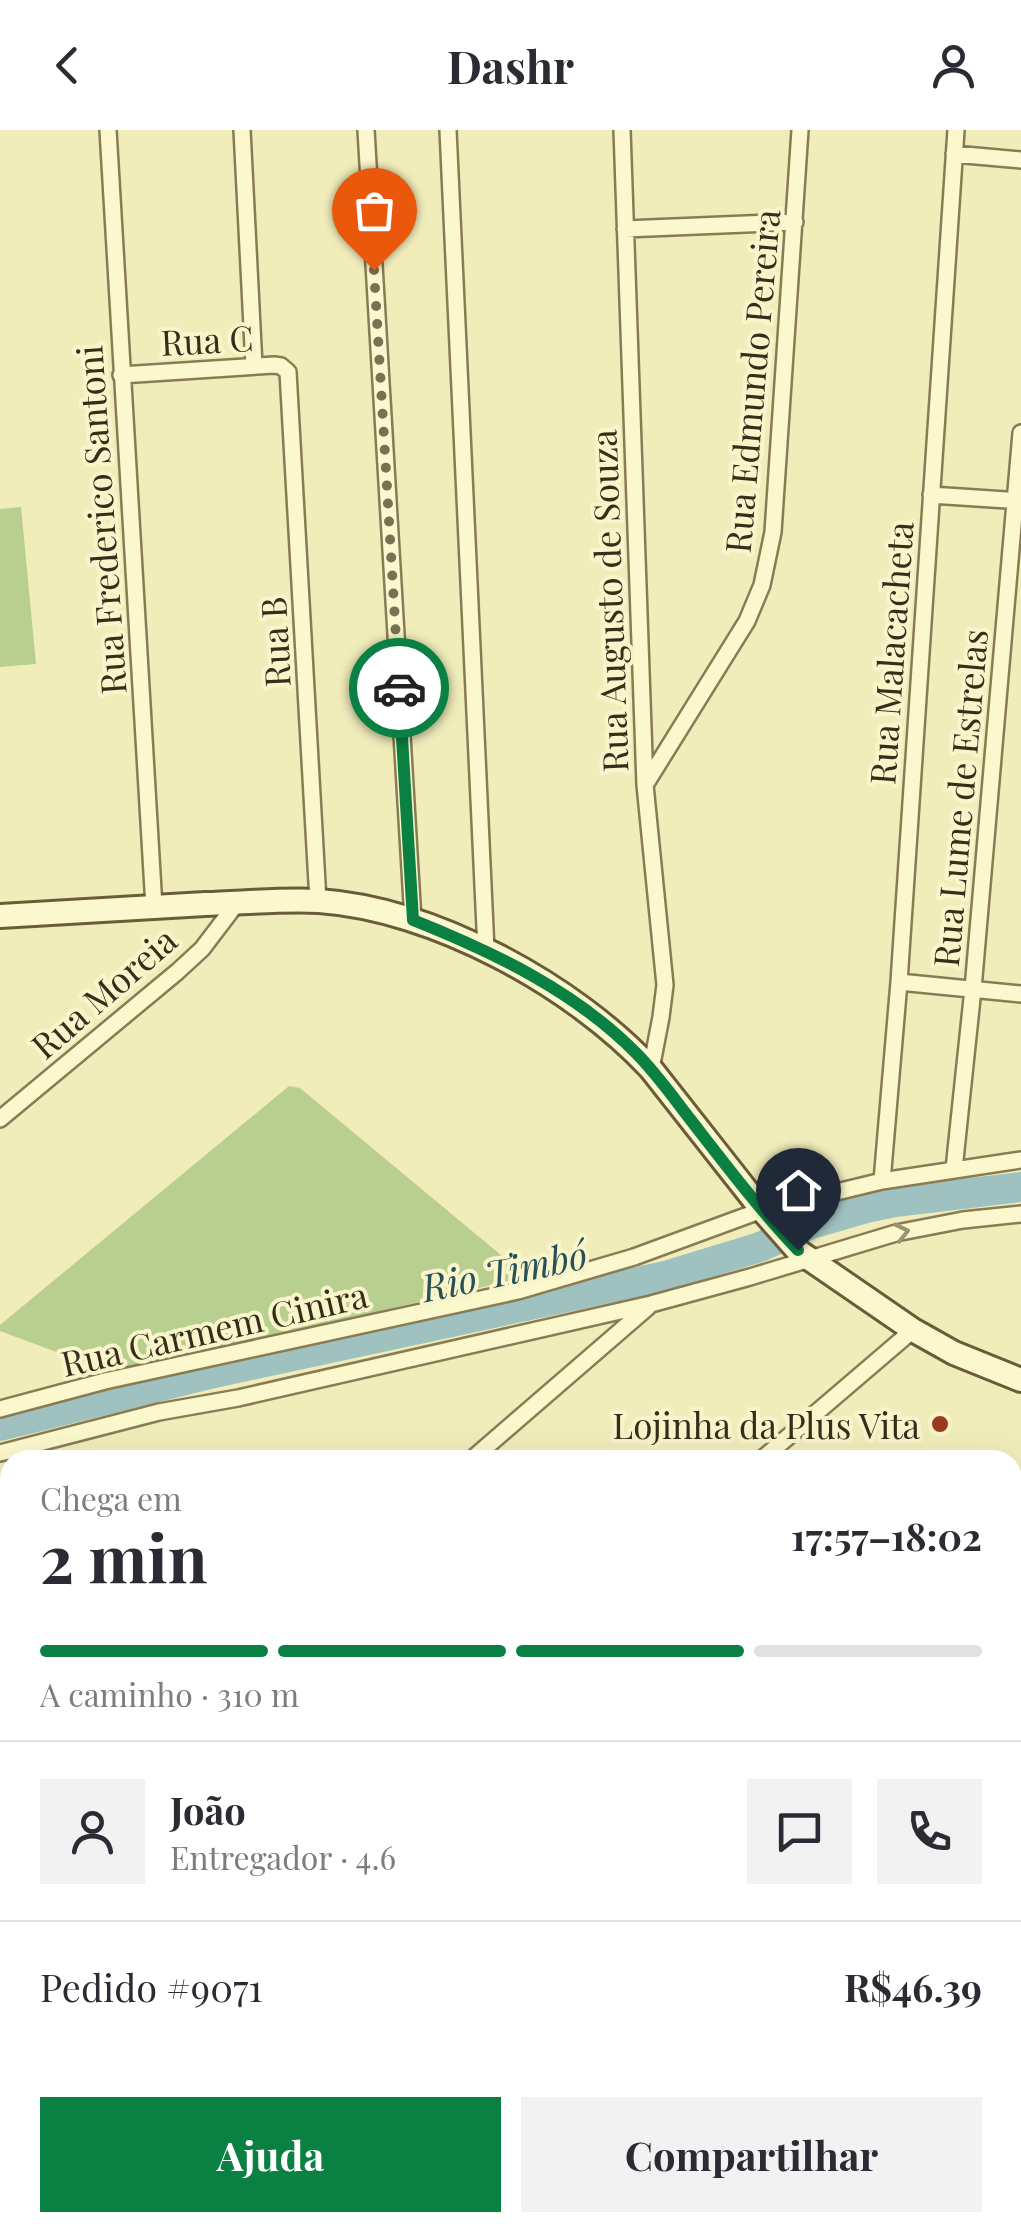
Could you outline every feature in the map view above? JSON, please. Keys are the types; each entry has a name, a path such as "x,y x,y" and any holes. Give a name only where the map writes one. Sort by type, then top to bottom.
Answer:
{"main road":[{"path":"0,916 318,901 413,920 486,950 566,995 595,1016 651,1069 766,1216 803,1255 913,1330 954,1353 1021,1380"}],"street":[{"name":"Rua Frederico Santoni","path":"108,130 154,907"},
{"path":"242,130 254,366"},
{"path":"366,130 413,920"},
{"path":"448,130 486,950"},
{"name":"Rua Augusto de Souza","path":"622,130 645,785 665,986 651,1069"},
{"name":"Rua Edmundo Pereira","path":"645,785 747,621 762,585 774,532 800,130"},
{"name":"Rua Malacacheta","path":"882,1181 956,130"},
{"path":"954,154 1021,160"},
{"path":"625,228 795,222"},
{"name":"Rua C","path":"121,374 280,366 290,379"},
{"name":"Rua B","path":"290,379 318,901"},
{"name":"Rua Lume de Estrelas","path":"954,1169 1018,501 1021,433"},
{"path":"930,495 1018,501"},
{"name":"Rua Moreia","path":"0,1119 177,972 202,948 237,903"},
{"path":"898,982 1021,994"},
{"name":"Rua Carmem Cinira","path":"0,1409 106,1381 518,1291 882,1181 1021,1160"},
{"name":"Rua Carmem Cinira","path":"12,1450 159,1412 238,1398 651,1304 803,1255 896,1233 1021,1214"},
{"path":"483,1450 651,1304"},
{"path":"773,1450 913,1330"}],"green space":[{"path":"21,507 36,664 0,667 0,509"},
{"path":"289,1086 300,1088 519,1270 513,1280 113,1373 0,1331 0,1325"}],"waterway":[{"name":"Rio Timbó","path":"0,1426 214,1373 665,1276 866,1208 1021,1187"}],"way so far":[{"path":"374,270 399,688"}],"place":[{"name":"Lojinha da Plus Vita","path":"940,1424"}],"route":[{"path":"399,688 413,920 486,950 595,1016 651,1069 798,1250"}]}
